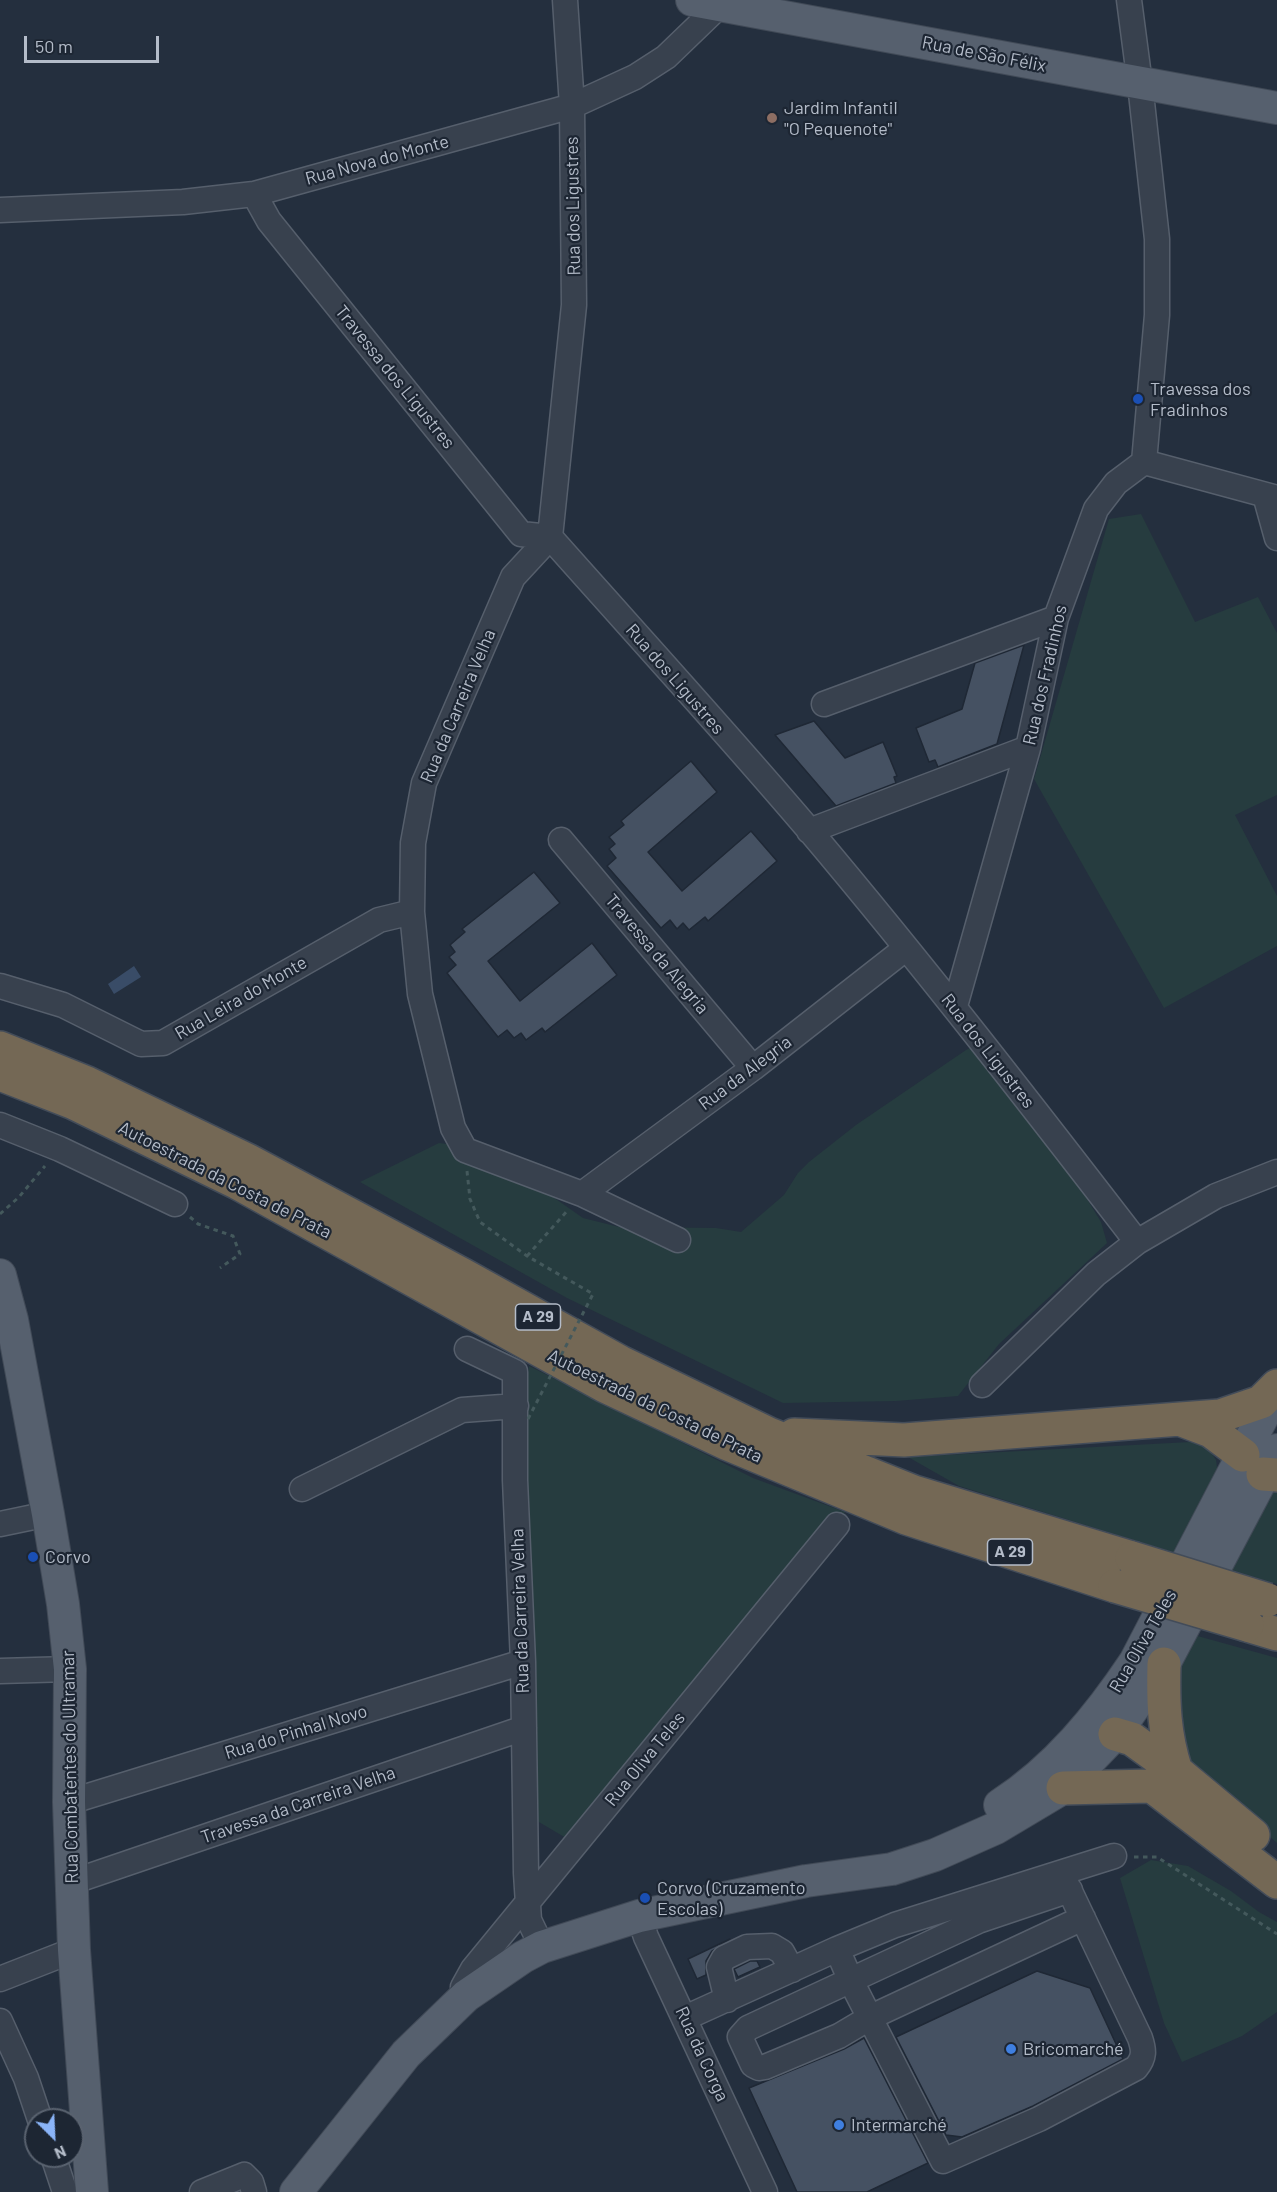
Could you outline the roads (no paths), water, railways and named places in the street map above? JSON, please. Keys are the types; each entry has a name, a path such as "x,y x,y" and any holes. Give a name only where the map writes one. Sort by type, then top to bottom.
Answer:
{"highway":[{"name":"Autoestrada da Costa de Prata","path":"0,1048 87,1083 248,1160 620,1362 769,1434 914,1492 1272,1601"},
{"name":"Autoestrada da Costa de Prata","path":"0,1074 74,1103 238,1183 606,1386 728,1444 906,1518 1114,1586 1262,1629"},
{"path":"769,1434 904,1440 1220,1416 1261,1402 1277,1387"},
{"path":"1180,1419 1211,1431 1262,1467"},
{"path":"1164,1664 1164,1720 1167,1743 1164,1779"},
{"path":"1115,1734 1132,1739 1164,1779 1277,1882"},
{"path":"1063,1788 1164,1779 1277,1855"}],"main road":[{"name":"Rua de São Félix","path":"706,3 759,5 1140,84 1277,108"},
{"name":"Rua Combatentes do Ultramar","path":"0,1275 12,1320 48,1514 63,1604 70,1669 69,1802 74,1950 92,2192"},
{"name":"Rua Oliva Teles","path":"806,1881 929,1839 990,1811 1028,1785 1079,1737 1113,1695 1229,1511 1262,1467 1277,1387"},
{"name":"Rua Oliva Teles","path":"296,2192 406,2054 466,1996 523,1957 542,1947 639,1916 806,1881 892,1869 935,1855 996,1827 1063,1788 1115,1734 1164,1664 1229,1511"},
{"path":"1079,1737 1115,1734 1113,1695"}],"street":[{"name":"Rua dos Ligustres","path":"565,0 572,106 574,305 550,537 809,831 905,949 955,1006 1137,1242"},
{"path":"1129,0 1157,239 1157,315 1144,462 1271,496 1277,538"},
{"name":"Rua Nova do Monte","path":"0,210 183,202 254,194 572,106 635,77 666,57 706,3"},
{"name":"Travessa dos Ligustres","path":"254,194 269,221 521,534 550,537"},
{"name":"Rua dos Fradinhos","path":"955,1006 1028,748 1056,618 1096,509 1116,483 1144,462"},
{"name":"Rua da Carreira Velha","path":"550,537 513,577 424,783 413,843 412,912 420,994 453,1128 465,1150 582,1194"},
{"path":"824,704 1056,618"},
{"path":"809,831 1028,748"},
{"name":"Travessa da Alegria","path":"561,840 753,1068"},
{"name":"Rua Leira do Monte","path":"0,986 63,1005 141,1044 164,1043 379,920 412,912"},
{"name":"Rua da Alegria","path":"582,1194 753,1068 905,949"},
{"path":"0,1125 60,1149 175,1204"},
{"path":"982,1384 1096,1274 1137,1242 1216,1196 1277,1172"},
{"path":"582,1194 678,1240"},
{"name":"Rua da Carreira Velha","path":"467,1349 515,1372 522,1412 515,1480 523,1662 528,1904 529,1920 542,1947"},
{"path":"302,1489 462,1410 522,1412"},
{"path":"0,1524 48,1514"},
{"name":"Rua Oliva Teles","path":"466,1996 464,1987 473,1969 837,1525"},
{"name":"Rua do Pinhal Novo","path":"69,1802 523,1662"},
{"path":"0,1671 70,1669"},
{"name":"Travessa da Carreira Velha","path":"72,1882 524,1728"},
{"path":"1083,1918 871,2017 839,2036 765,2067 759,2068 753,2065 740,2037 740,2034 748,2028 1066,1881 1114,1856"},
{"path":"837,1949 943,2161 1038,2119 1136,2068 1143,2060 1140,2038 1066,1881"},
{"path":"685,2018 895,1925 1066,1881"},
{"name":"Rua da Corga","path":"639,1916 646,1937 765,2192"},
{"path":"727,2000 719,1967 724,1958 747,1947 772,1946 782,1952 792,1970"},
{"path":"0,1979 74,1950"},
{"path":"0,2021 26,2079 36,2108"},
{"path":"57,2168 65,2192"},
{"path":"202,2192 244,2175 252,2182 254,2192"}],"water":[{"path":"134,966 141,977 114,994 108,984"}],"place":[{"name":"Jardim Infantil \"O Pequenote\"","path":"772,118"},
{"name":"Travessa dos Fradinhos","path":"1138,399"},
{"name":"Corvo","path":"33,1557"},
{"name":"Corvo (Cruzamento Escolas)","path":"645,1898"},
{"name":"Bricomarché","path":"1011,2049"},
{"name":"Intermarché","path":"839,2125"}]}
